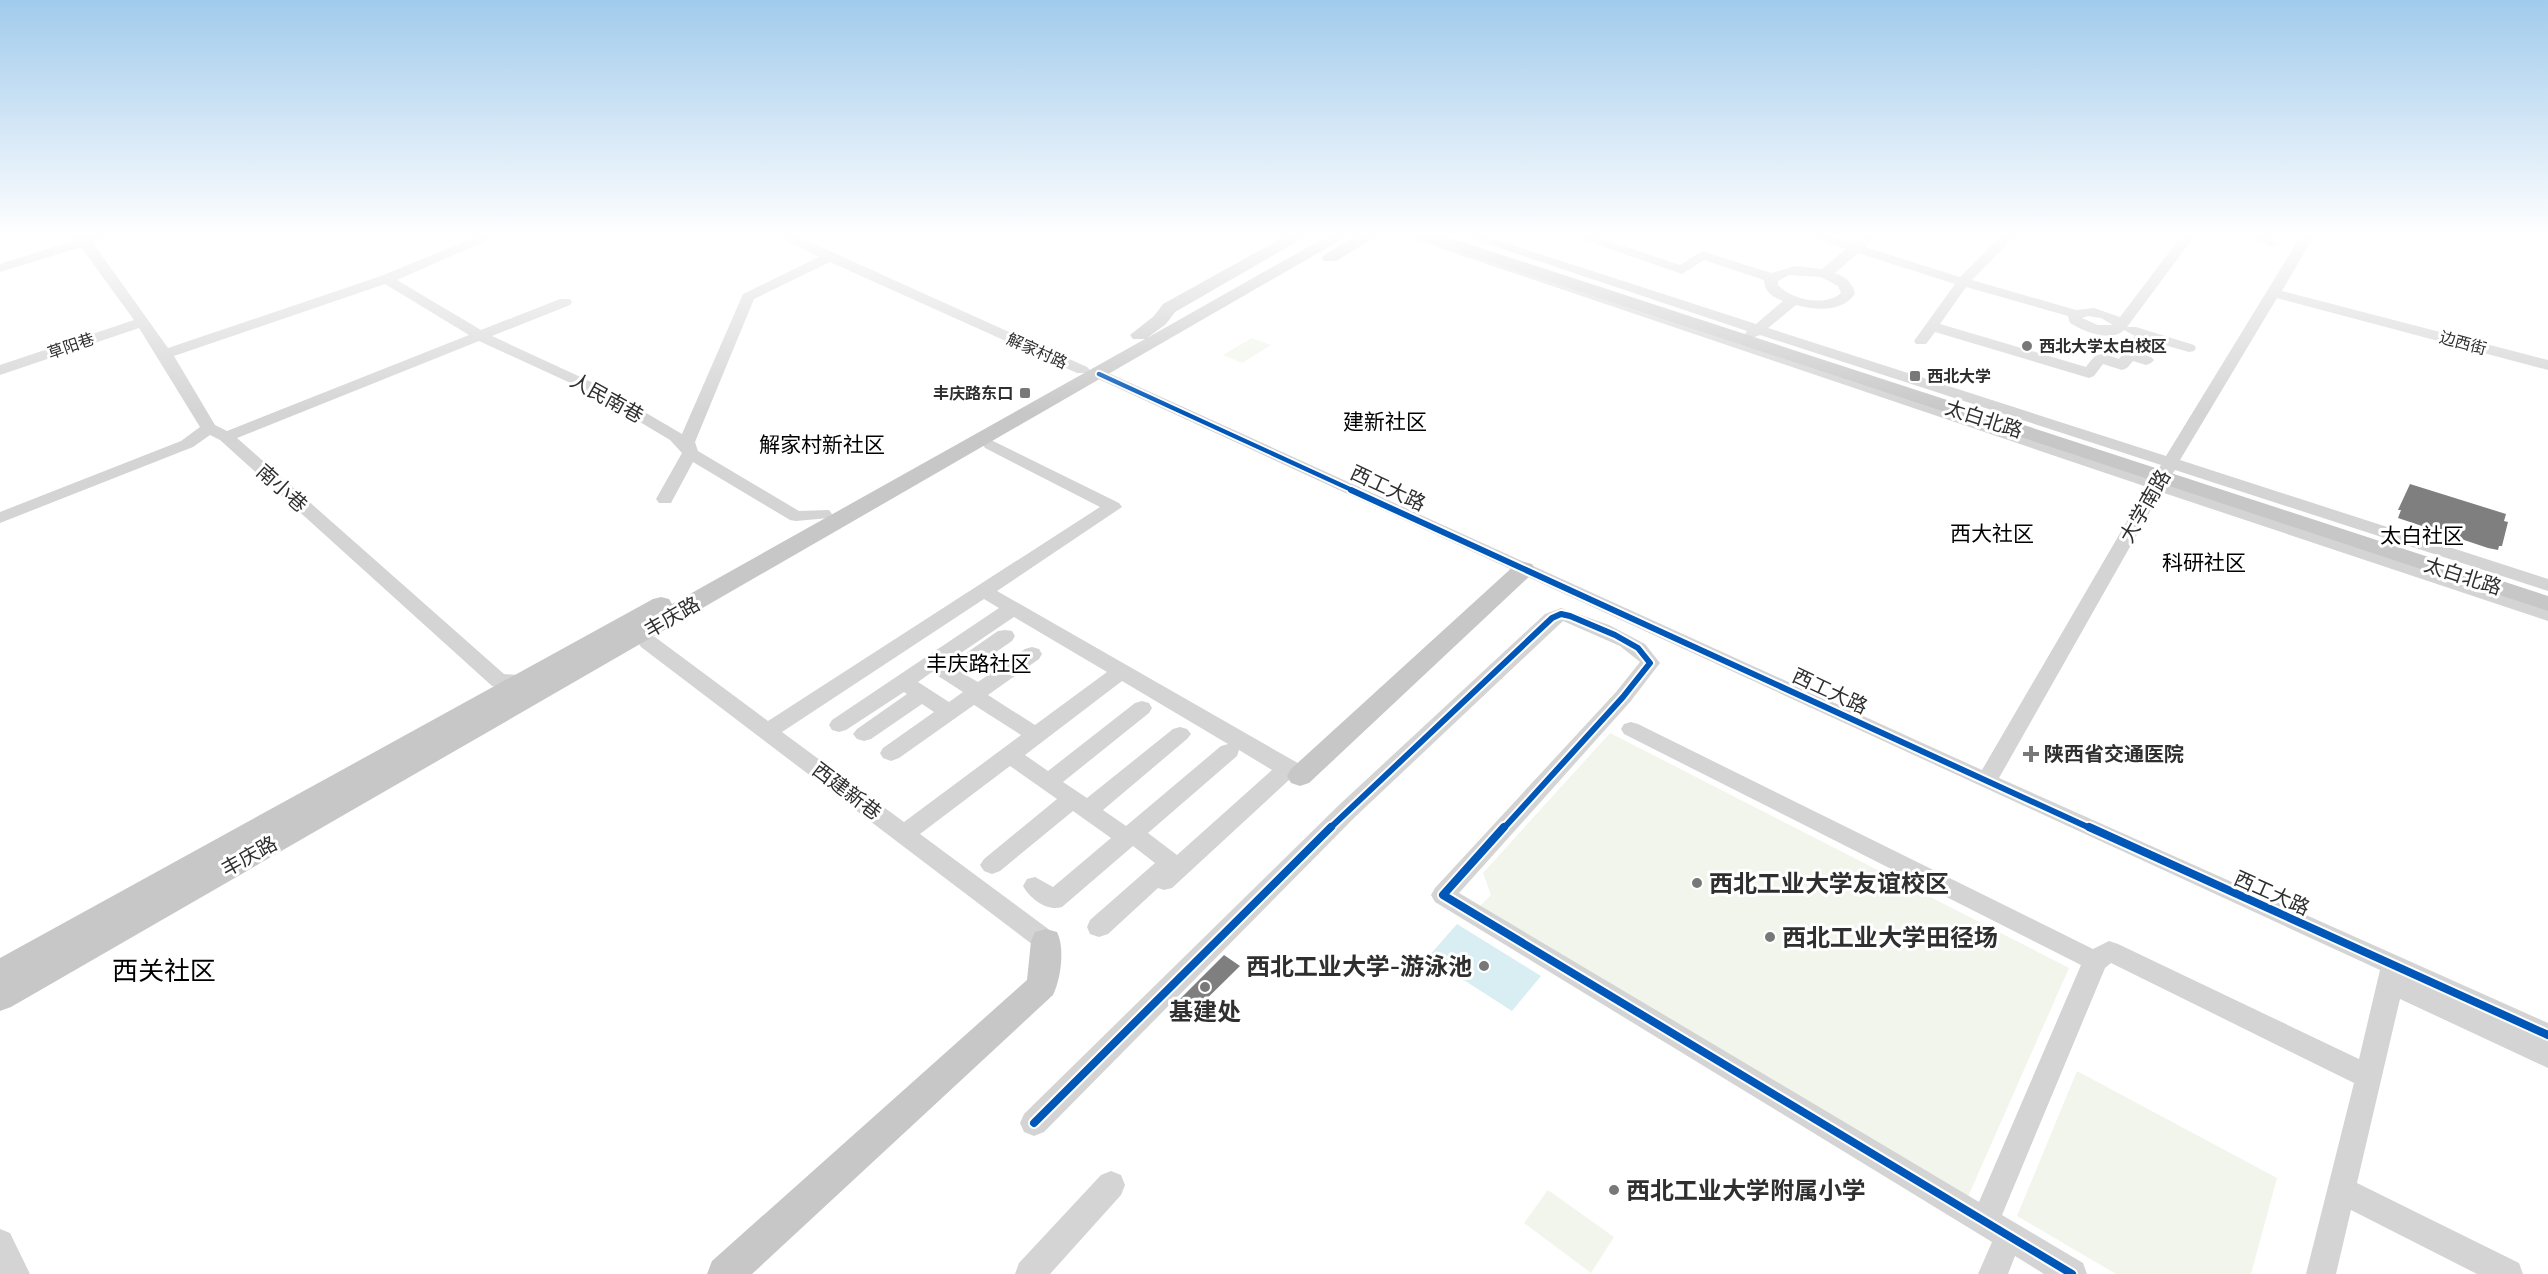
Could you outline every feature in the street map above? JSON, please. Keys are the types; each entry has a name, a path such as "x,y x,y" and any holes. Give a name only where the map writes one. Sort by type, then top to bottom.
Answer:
{"main road":[{"path":"1098,367 1160,321 1169,308 1195,293"},
{"name":"丰庆路","path":"0,973 531,687 1226,293"},
{"name":"丰庆路","path":"0,998 823,514 1236,293"},
{"path":"1098,367 1238,310 1267,293"},
{"name":"太白北路","path":"1605,293 2164,474 2548,594"},
{"name":"太白北路","path":"1633,293 1755,332 2164,474 2548,603"},
{"path":"1294,772 1524,569"},
{"path":"725,1274 1042,986 1046,941"}],"street":[{"path":"0,518 187,444 209,428 165,354 120,293"},
{"path":"165,354 343,293"},
{"name":"人民南巷","path":"410,293 480,336 595,389 676,437 690,453 796,516 823,514"},
{"path":"665,499 690,453 687,442 748,297 755,293"},
{"name":"解家村路","path":"918,293 1098,367"},
{"path":"1592,293 2164,474 2548,585"},
{"path":"1641,293 1755,332 1793,300"},
{"path":"1778,293 1793,300 1821,305 1845,298 1848,293"},
{"path":"1921,340 1955,293"},
{"path":"2003,293 2076,314 2084,311 2099,313 2112,317 2120,326 2189,348"},
{"path":"2120,326 2145,293"},
{"name":"大学南路","path":"1986,782 2164,474 2274,293"},
{"name":"边西街","path":"2276,293 2548,365"},
{"path":"226,437 565,302"},
{"name":"草阳巷","path":"0,370 142,322"},
{"path":"1932,326 2089,373 2100,358 2122,365 2144,334"},
{"path":"2129,355 2146,360"},
{"name":"西工大路","path":"1098,367 1524,569 1986,782 2392,974 2548,1035"},
{"name":"南小巷","path":"209,428 226,437 499,681 531,687"},
{"path":"767,732 1113,507 992,445"},
{"path":"2164,474 2548,615"},
{"path":"984,591 1294,772 1164,881"},
{"path":"839,725 1013,608"},
{"path":"1034,1123 1347,811 1551,618 1561,614 1628,642 1648,657 1650,663 1623,698 1443,895 2072,1274"},
{"path":"950,674 1005,636"},
{"name":"西建新巷","path":"648,642 1046,941"},
{"path":"891,753 1032,654"},
{"path":"932,663 1036,735"},
{"path":"905,834 1120,671"},
{"path":"904,682 949,712"},
{"path":"864,734 922,694"},
{"path":"1048,782 1142,708"},
{"path":"1630,729 2095,962"},
{"path":"992,865 1180,734"},
{"path":"1035,886 1054,900 1229,751"},
{"path":"1010,755 1080,805 1171,863 1099,927"},
{"path":"1993,1274 1997,1228 2095,962 2109,951 2367,1076"},
{"path":"2321,1274 2392,974 2548,1056"},
{"path":"1030,1274 1110,1185"},
{"path":"2341,1190 2508,1274"},
{"path":"0,1243 15,1274"}],"shaded area":[{"path":"1252,338 1271,345 1242,363 1223,355"},
{"name":"西北工业大学田径场","path":"1610,733 2069,968 1967,1199 1480,906 1491,895 1483,873"},
{"name":"西北工业大学-游泳池","path":"1457,924 1541,976 1512,1011 1428,957"},
{"path":"2077,1071 2277,1178 2251,1274 2116,1274 2017,1216"},
{"path":"1548,1190 1614,1237 1591,1273 1524,1223"}],"building":[{"path":"2410,484 2506,514 2504,521 2508,522 2502,546 2499,546 2498,550 2488,548 2398,518 2401,510 2398,510"},
{"name":"基建处","path":"1224,955 1240,966 1185,1020 1170,1009"}],"cycle path":[{"path":"1099,374 1986,781 2548,1035"},
{"path":"1034,1123 1347,811 1552,618 1561,614 1615,635 1638,648 1650,663 1623,697 1443,895 2072,1274"}],"place":[{"name":"西北大学太白校区","path":"2027,346"},
{"name":"西北大学","path":"1915,376"},
{"name":"丰庆路东口","path":"1025,393"},
{"name":"陕西省交通医院","path":"2031,754"},
{"name":"西北工业大学友谊校区","path":"1697,883"},
{"name":"西北工业大学田径场","path":"1770,937"},
{"name":"西北工业大学-游泳池","path":"1484,966"},
{"name":"基建处","path":"1205,987"},
{"name":"西北工业大学附属小学","path":"1614,1190"}],"district":[{"name":"建新社区","path":"1385,421"},
{"name":"解家村新社区","path":"822,444"},
{"name":"西大社区","path":"1992,533"},
{"name":"太白社区","path":"2422,535"},
{"name":"科研社区","path":"2204,562"},
{"name":"丰庆路社区","path":"979,663"},
{"name":"西关社区","path":"164,971"}]}
